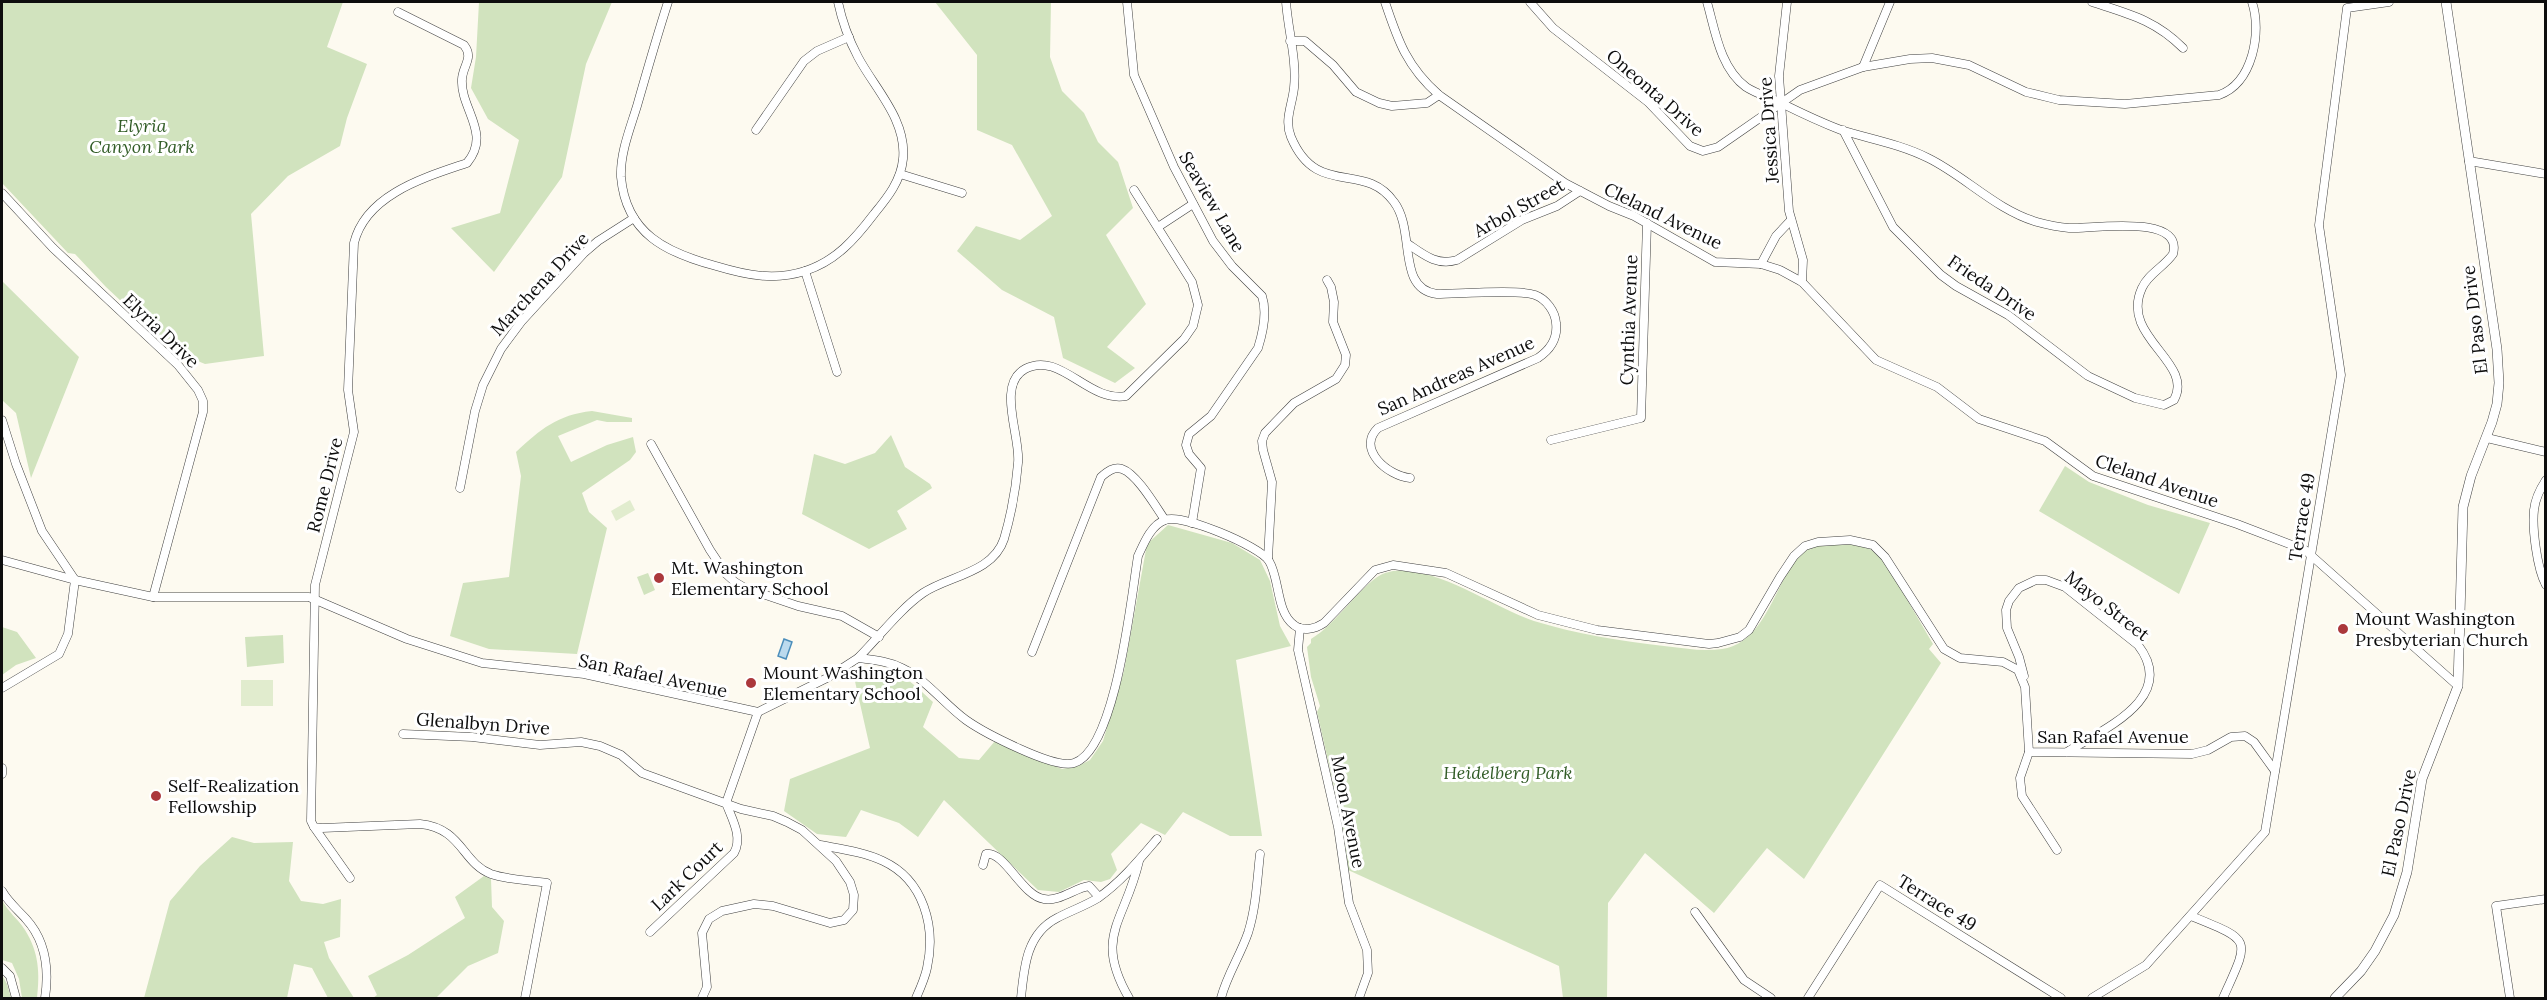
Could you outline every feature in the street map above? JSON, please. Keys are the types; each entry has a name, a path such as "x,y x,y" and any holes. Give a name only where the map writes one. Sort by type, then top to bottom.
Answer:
{"street":[{"path":"668,2 621,163 623,190 634,218 655,242 681,257 756,276 782,276 805,271 830,259 855,239 888,196 900,174 903,147 896,119 858,57 838,2"},
{"name":"Seaview Lane","path":"1127,2 1134,75 1173,167 1220,249 1232,266 1262,296 1264,302 1262,335 1258,348 1211,416 1189,434 1186,445 1189,454 1201,468 1192,523"},
{"name":"San Andreas Avenue","path":"1286,2 1295,80 1288,123 1294,143 1309,163 1325,174 1368,182 1388,194 1401,213 1408,244 1410,273 1424,291 1437,294 1527,293 1535,295 1549,306 1556,321 1557,330 1551,346 1538,358 1378,428 1373,433 1369,444 1374,457 1401,477 1410,478"},
{"name":"Cleland Avenue","path":"1385,2 1405,56 1420,77 1439,95 1580,191 1647,223 1715,262 1761,264 1780,270 1802,282 1876,360 1936,387 1979,419 2045,441 2093,476 2237,524 2305,550 2458,686"},
{"name":"Oneonta Drive","path":"1530,2 1553,28 1648,102 1690,146 1703,151 1718,147 1800,90 1863,67 1910,59 1950,60 1986,71 2026,92 2060,100 2125,104 2219,95 2232,88 2247,67 2255,36 2256,21 2252,2"},
{"path":"1707,2 1722,55 1728,67 1746,87 1843,130"},
{"name":"Jessica Drive","path":"1787,2 1779,76 1791,220 1803,260 1802,282"},
{"path":"1863,67 1890,2"},
{"path":"2092,2 2145,19 2168,33 2183,48"},
{"name":"Terrace 49","path":"2092,999 2146,965 2265,832 2341,375 2319,225 2347,8 2389,2"},
{"name":"El Paso Drive","path":"2335,999 2361,971 2375,951 2394,915 2406,872 2422,779 2458,686 2463,507 2471,476 2487,438 2497,404 2499,362 2446,2"},
{"name":"Rome Drive","path":"314,827 311,814 315,585 354,432 348,390 354,243 357,232 366,218 399,189 467,163 474,155 477,141 476,126 462,82 469,60 469,51 464,45 398,12"},
{"path":"756,130 804,61 817,51 849,37"},
{"path":"1290,41 1305,42 1334,65 1356,92 1379,104 1392,106 1427,104 1439,95"},
{"name":"Frieda Drive","path":"1843,130 1883,140 1930,159 1988,197 2034,221 2067,228 2141,227 2164,231 2173,242 2173,254 2142,287 2138,307 2144,331 2175,371 2178,388 2176,397 2170,403 2154,404 2119,392 2088,376 2008,315 1956,286 1941,274 1893,227 1843,130"},
{"path":"2469,161 2546,174"},
{"path":"900,174 962,193"},
{"path":"726,803 758,712 827,678 858,658 923,593 982,566 1003,543 1018,461 1010,401 1016,377 1023,370 1045,364 1107,397 1125,396 1184,339 1193,326 1198,304 1196,292 1134,190"},
{"name":"Arbol Street","path":"1408,244 1432,260 1449,263 1522,220 1557,206 1580,191"},
{"name":"Elyria Drive","path":"2,193 53,248 178,365 194,384 203,401 203,412 153,597"},
{"path":"1158,227 1193,204"},
{"name":"Marchena Drive","path":"460,488 475,411 483,385 501,349 521,322 584,253 598,241 634,218"},
{"path":"1761,264 1776,236 1791,220"},
{"name":"Cynthia Avenue","path":"1551,440 1641,418 1647,223"},
{"path":"805,271 837,372"},
{"path":"1327,280 1334,302 1333,322 1347,355 1345,364 1336,379 1294,403 1265,433 1262,441 1272,482 1268,560 1288,619 1300,628 1309,629 1324,623 1376,570 1393,565 1446,573 1538,615 1597,630 1709,644 1718,643 1740,637 1749,630 1794,555 1805,546 1818,542 1850,540 1873,545 1885,557 1944,649 1960,658 2012,665 2022,677 2025,687"},
{"path":"2,420 42,531 75,580 68,634 59,654 2,688"},
{"path":"2487,438 2546,452"},
{"path":"651,444 710,550 726,574 735,582 745,588 798,606 842,616 879,637"},
{"path":"1032,652 1101,477 1110,469 1122,469 1135,479 1165,520"},
{"path":"2546,480 2536,499 2534,511 2538,553 2546,585"},
{"path":"858,658 903,668 920,679 966,720 1008,743 1056,764 1074,763 1087,755 1098,739 1109,712 1138,556 1145,540 1156,526 1165,520 1177,518 1256,549 1268,560"},
{"name":"San Rafael Avenue","path":"2,560 75,580 153,597 315,598 407,639 482,663 584,675 758,712"},
{"name":"Mayo Street","path":"2025,687 2019,657 2007,628 2006,610 2009,601 2019,588 2036,580 2046,580 2065,587 2138,645 2144,653 2149,664 2150,683 2140,702 2067,752"},
{"name":"Moon Avenue","path":"1300,628 1298,650 1338,828 1349,903 1367,950 1368,972 1359,999"},
{"name":"San Rafael Avenue","path":"2025,687 2029,753 2192,754 2208,750 2231,737 2245,736 2254,742 2275,771"},
{"name":"Glenalbyn Drive","path":"404,734 472,737 540,746 581,742 600,746 621,755 642,773 787,822 837,861 850,882 855,903 849,916 838,922 830,923 766,904 754,904 715,914 709,919 702,933 706,987 702,999"},
{"path":"2029,753 2020,778 2022,796 2057,850"},
{"path":"2,768 2,774"},
{"name":"Lark Court","path":"650,933 738,847 738,834 726,803"},
{"path":"314,827 435,825 445,831 490,873 547,883 525,999"},
{"path":"314,827 350,878"},
{"path":"1021,999 1024,967 1033,941 1039,932 1056,918 1099,897 1115,885 1157,839"},
{"path":"819,845 873,856 902,873 915,888 927,914 931,944 927,970 916,999"},
{"path":"983,865 986,854 996,856 1029,891 1044,899 1052,900 1089,886 1099,897"},
{"path":"1221,999 1224,985 1248,934 1256,895 1260,854"},
{"path":"1129,999 1116,973 1111,946 1118,920 1133,885 1139,860"},
{"name":"Terrace 49","path":"1808,999 1880,885 2061,999"},
{"path":"2,891 37,935 46,959 48,980 45,999"},
{"path":"2510,999 2496,906 2546,899"},
{"path":"1695,912 1744,980 1771,999"},
{"path":"2191,916 2232,932 2241,943 2241,957 2223,999"},
{"path":"2,968 10,976 16,999"}],"green space":[{"name":"Elyria Canyon Park","path":"2,2 343,2 327,47 367,64 347,118 340,146 288,176 251,214 264,356 205,364 188,357 183,359 106,287 75,254 68,253 2,183"},
{"path":"479,2 612,2 586,64 562,177 494,272 451,228 500,213 519,140 488,119 471,88 476,57"},
{"path":"935,2 1051,2 1050,57 1062,91 1084,113 1098,142 1118,162 1133,208 1106,235 1146,304 1107,347 1135,368 1115,383 1063,358 1054,317 1002,290 957,251 976,226 1020,240 1052,216 1012,145 977,130 977,55"},
{"path":"2,281 79,357 31,478 16,413 2,400"},
{"path":"592,411 632,418 632,422 597,420 558,436 571,462 607,445 633,437 636,452 630,460 582,493 589,512 607,528 577,654 489,649 450,636 463,583 509,577 521,476 516,452 550,424 569,416"},
{"path":"891,435 905,467 930,484 932,488 897,511 907,529 869,549 802,514 814,454 845,464 875,453"},
{"path":"2065,466 2089,482 2148,505 2210,523 2179,594 2039,511"},
{"path":"630,500 635,510 616,521 611,511"},
{"path":"1168,525 1232,543 1260,560 1270,581 1280,626 1291,646 1236,660 1262,836 1230,836 1183,812 1165,835 1141,823 1111,854 1117,870 1110,879 1101,882 1084,880 1059,892 1038,890 944,800 918,837 899,823 861,810 846,837 817,834 784,811 790,779 870,748 854,677 879,671 898,674 915,685 933,702 923,727 959,758 979,760 995,741 1062,769 1078,766 1090,760 1103,741 1124,671 1147,544"},
{"name":"Heidelberg Park","path":"1854,544 1870,549 1884,560 1933,644 1929,649 1941,663 1804,879 1767,848 1714,913 1645,853 1608,903 1607,998 1563,998 1559,966 1348,870 1342,822 1317,712 1320,706 1311,677 1307,647 1311,639 1331,623 1377,577 1385,573 1402,571 1420,573 1460,587 1518,615 1550,626 1631,642 1715,650 1739,643 1753,632 1764,617 1791,567 1801,555 1813,547"},
{"path":"648,573 655,590 644,595 637,577"},
{"path":"2,627 17,632 36,658 16,665 2,675"},
{"path":"283,635 284,663 247,667 245,637"},
{"path":"241,680 273,680 273,706 241,706"},
{"path":"232,837 254,843 293,842 289,881 301,901 323,904 341,899 340,937 324,942 329,958 354,998 328,998 312,968 294,964 287,998 144,998 170,901 200,866"},
{"path":"484,876 491,879 492,907 504,921 498,953 468,966 436,998 373,998 377,995 368,976 408,955 465,918 455,897"},
{"path":"2,900 30,938 36,955 38,972 37,998 22,998 19,979 12,963 2,960"},
{"path":"2,975 7,984 11,998 2,998"}],"water":[{"path":"784,639 792,642 786,659 778,656"}],"place":[{"name":"Mt. Washington Elementary School","path":"659,578"},
{"name":"Mount Washington Presbyterian Church","path":"2343,629"},
{"name":"Mount Washington Elementary School","path":"751,683"},
{"name":"Self-Realization Fellowship","path":"156,796"}]}
